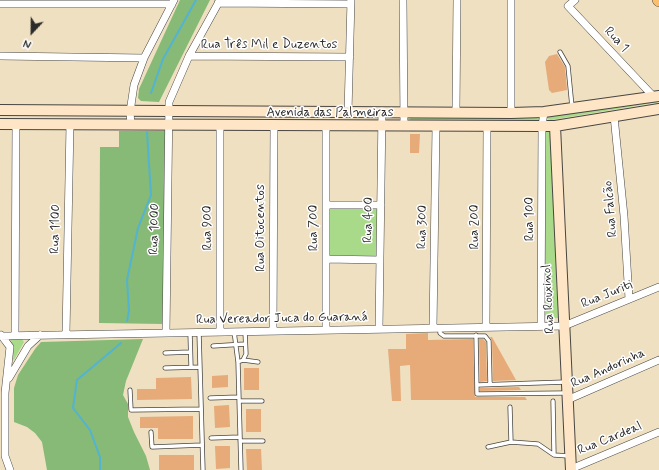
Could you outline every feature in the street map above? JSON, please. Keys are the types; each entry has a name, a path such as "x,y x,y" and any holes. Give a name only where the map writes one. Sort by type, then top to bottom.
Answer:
{"street":[{"path":"403,0 404,126"},
{"path":"456,111 457,0"},
{"path":"511,0 511,113"},
{"name":"Rua 1","path":"575,0 568,6 656,96"},
{"path":"219,1 351,2 348,112"},
{"name":"Rua 1000","path":"166,333 168,111 170,96 188,56 219,1"},
{"path":"0,4 173,2 144,58 134,84 130,112 131,125"},
{"path":"0,56 144,58"},
{"name":"Rua Três Mil e Duzentos","path":"188,56 350,57"},
{"name":"Avenida das Palmeiras","path":"0,110 130,112 456,111 511,113 544,112 656,96"},
{"name":"Avenida das Palmeiras","path":"0,124 436,127 555,126 659,109"},
{"path":"27,124 28,110"},
{"name":"Rua 400","path":"379,329 382,111"},
{"name":"Rua 100","path":"541,326 542,126 544,112"},
{"name":"Rua Falcão","path":"614,116 624,216 629,300"},
{"path":"15,336 16,124"},
{"name":"Rua 1100","path":"66,334 70,124"},
{"name":"Rua 900","path":"220,125 220,332"},
{"name":"Rua Oitocentos","path":"273,331 274,126"},
{"name":"Rua 700","path":"326,126 326,330"},
{"name":"Rua Rouxinol","path":"555,126 571,469"},
{"name":"Rua 300","path":"436,127 437,328"},
{"name":"Rua 200","path":"486,327 487,127"},
{"path":"326,205 381,206"},
{"path":"326,259 380,260"},
{"name":"Rua Juriti","path":"564,326 659,287"},
{"name":"Rua Vereador Juca do Guaraná","path":"1,336 564,326"},
{"path":"24,335 26,350"},
{"path":"5,388 12,372 31,342 40,335"},
{"path":"1,336 10,347 5,388 5,456 10,470"},
{"name":"Rua Andorinha","path":"567,397 659,360"},
{"name":"Rua Cardeal","path":"571,469 659,432"}],"lane":[{"path":"560,52 568,66 572,108"},
{"path":"437,328 444,336 485,336 489,341 490,384"},
{"path":"243,360 246,354 245,331"},
{"path":"190,332 191,367"},
{"path":"199,332 203,470"},
{"path":"234,332 238,362 240,470"},
{"path":"476,335 477,394 567,397"},
{"path":"213,346 245,344"},
{"path":"165,353 190,352"},
{"path":"238,362 243,360 258,362"},
{"path":"165,368 200,366"},
{"path":"477,385 566,382"},
{"path":"130,390 131,410 201,409"},
{"path":"210,398 262,401"},
{"path":"553,401 554,455"},
{"path":"510,407 511,442"},
{"path":"152,432 152,447 202,445"},
{"path":"211,438 263,441"},
{"path":"488,447 511,442 538,444 554,455 570,456"}],"green space":[{"path":"180,0 210,0 159,102 141,101 138,98 139,89"},
{"path":"659,99 659,102 551,120 547,119 548,117"},
{"path":"538,116 542,122 412,121 410,119 410,117"},
{"path":"546,130 550,133 558,318 543,319 545,131"},
{"path":"119,131 166,131 164,324 99,323 100,147 119,147"},
{"path":"330,207 377,207 377,256 330,255"},
{"path":"10,339 22,339 24,342 14,360 12,358 14,346"},
{"path":"143,339 126,381 123,395 128,404 128,417 146,456 150,470 47,470 42,442 35,433 27,427 14,422 14,388 18,375 35,349 41,342"}],"building":[{"path":"557,54 565,67 567,90 552,93 549,90 545,62 549,56"},
{"path":"410,134 420,134 419,153 410,153"},
{"path":"428,333 428,340 473,339 475,397 525,397 527,400 411,400 410,365 400,366 401,401 392,401 388,349 406,349 406,334"},
{"path":"490,337 492,337 516,380 493,381 492,341"},
{"path":"479,339 483,339 486,342 487,381 480,382"},
{"path":"244,368 259,368 259,390 244,390"},
{"path":"228,375 228,387 212,388 212,376"},
{"path":"191,377 192,399 137,400 137,389 156,389 156,378"},
{"path":"519,387 521,390 480,391 480,388"},
{"path":"229,405 230,427 215,428 214,406"},
{"path":"246,409 261,409 261,432 246,432"},
{"path":"193,416 193,439 158,439 158,428 140,428 140,417"},
{"path":"215,446 230,446 230,468 216,469"},
{"path":"246,449 261,449 262,470 247,470"},
{"path":"159,455 194,455 194,470 159,470"}],"waterway":[{"path":"151,93 163,59 196,0"},
{"path":"127,321 129,311 127,280 138,228 151,195 147,132"},
{"path":"100,470 100,457 90,430 73,408 77,380 121,343"}]}
